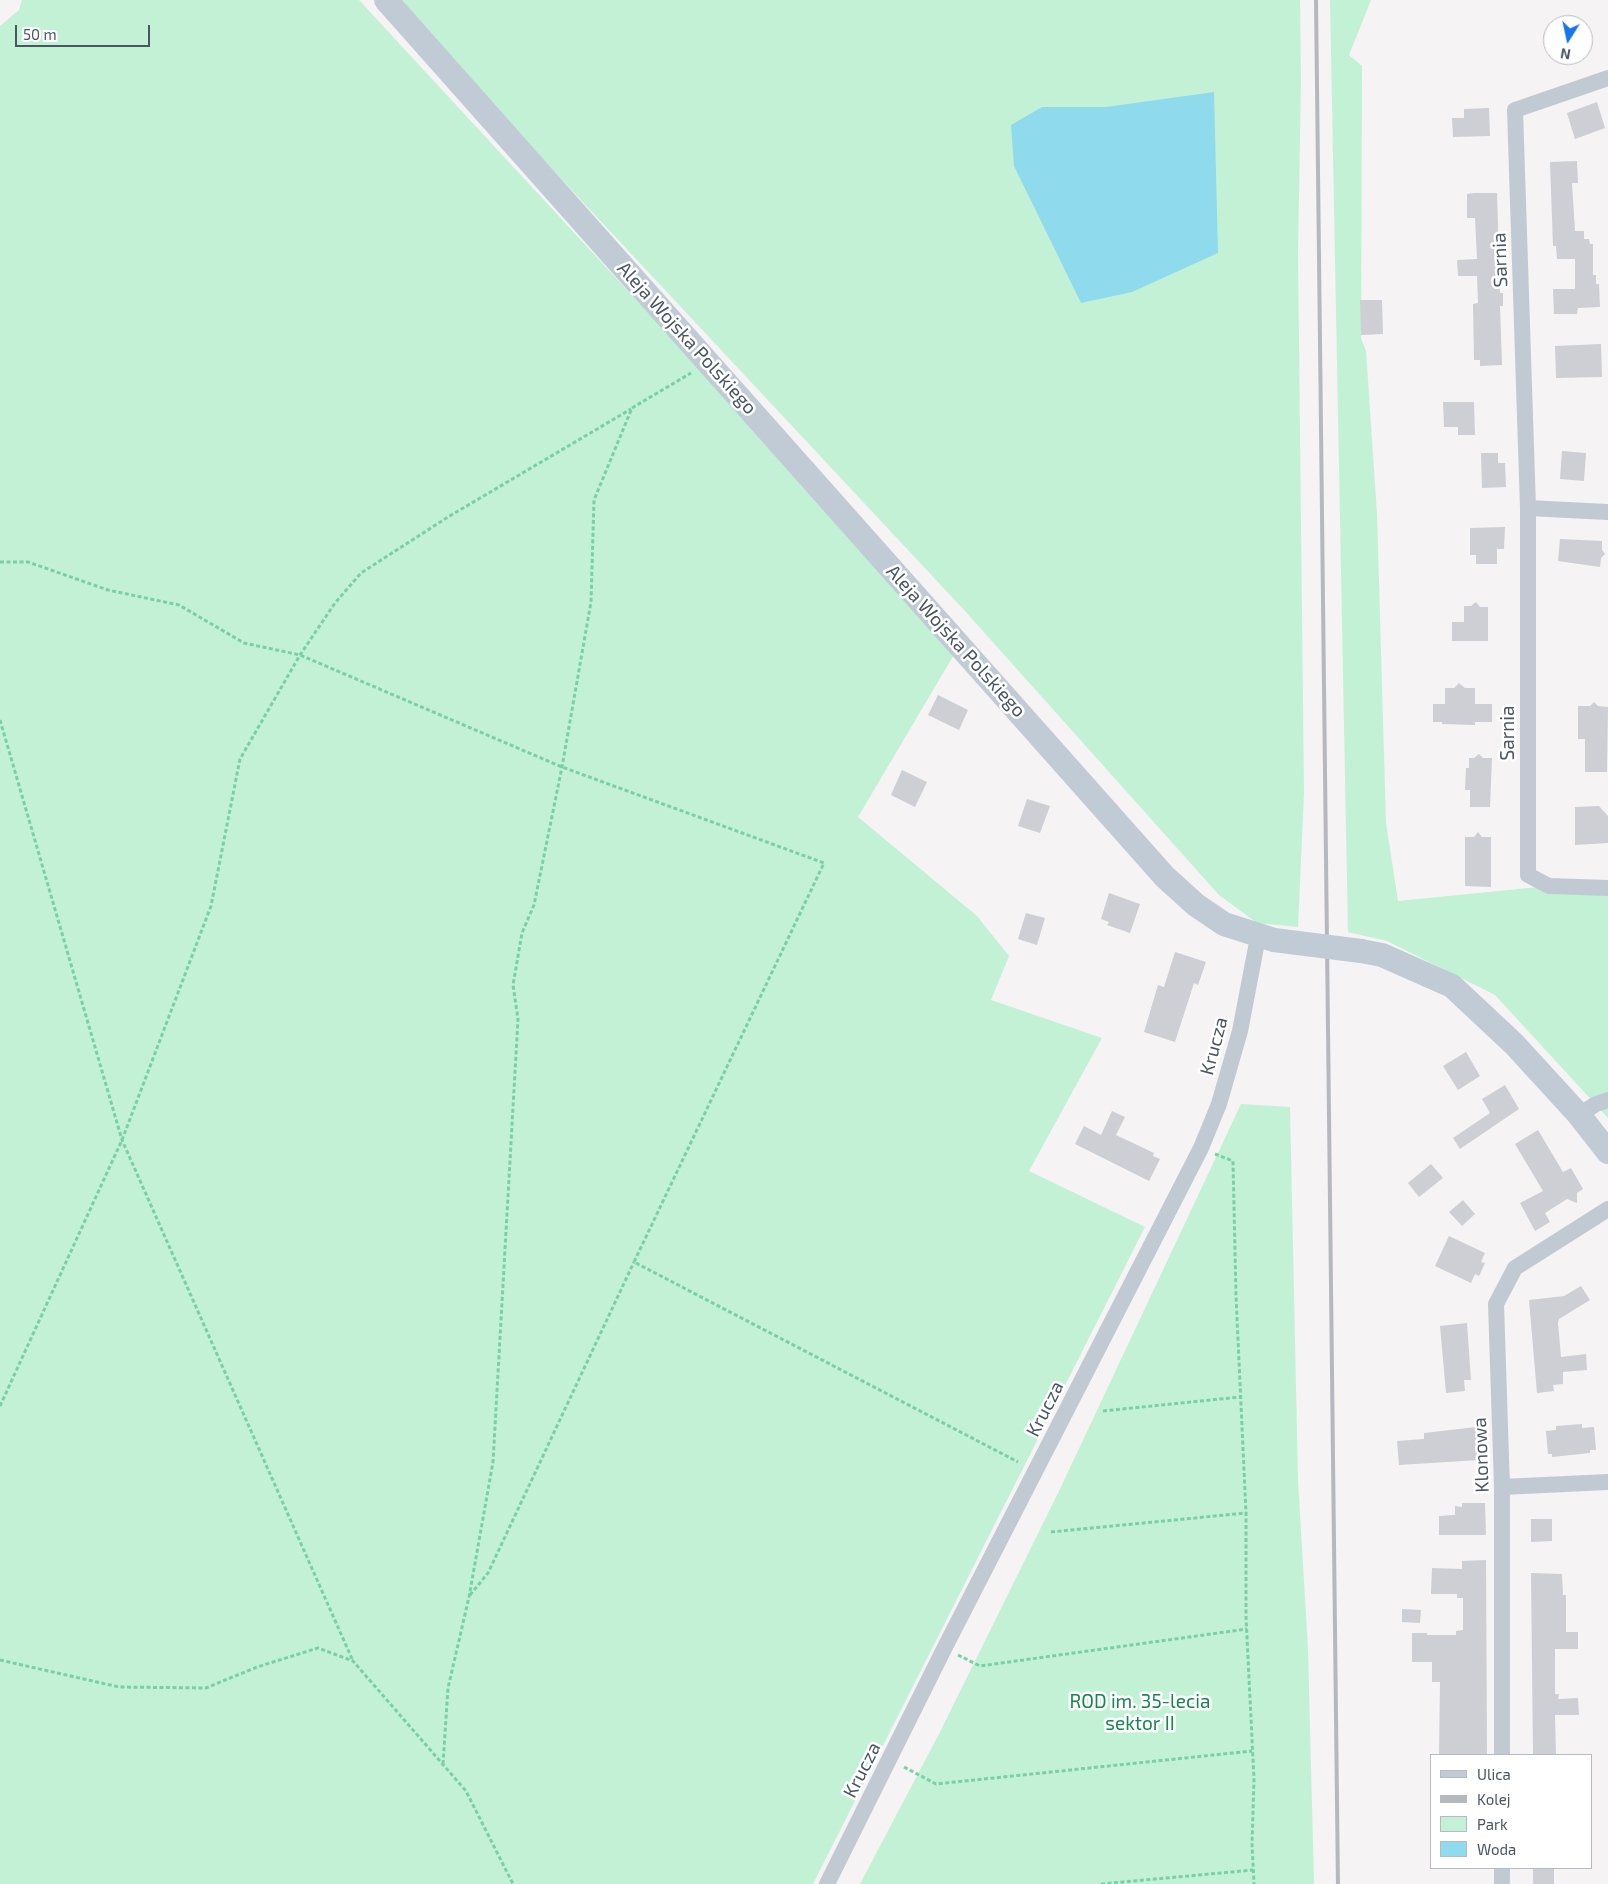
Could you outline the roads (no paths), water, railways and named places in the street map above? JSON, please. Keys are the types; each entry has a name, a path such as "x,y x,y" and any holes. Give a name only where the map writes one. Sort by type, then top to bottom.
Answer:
{"street":[{"name":"Aleja Wojska Polskiego","path":"386,0 1165,878 1196,905 1224,924 1266,938 1382,955 1417,968 1452,986 1514,1044 1579,1115 1608,1152"},
{"name":"Sarnia","path":"1608,78 1515,110 1528,508 1528,875 1549,886 1608,888"},
{"path":"1528,508 1608,512"},
{"name":"Krucza","path":"827,1884 944,1649 1201,1148 1219,1104 1266,938"},
{"path":"1579,1115 1596,1104 1608,1100"},
{"name":"Klonowa","path":"1502,1754 1502,1487 1496,1304 1515,1268 1608,1209"},
{"path":"1502,1487 1608,1482"},
{"path":"1502,1869 1502,1884"}],"water":[{"path":"1214,92 1218,253 1132,292 1081,303 1014,166 1011,125 1042,107 1106,107"}],"railway":[{"path":"1316,0 1338,1884"}],"park label":[{"name":"ROD im. 35-lecia sektor II","path":"1140,1713"}]}
